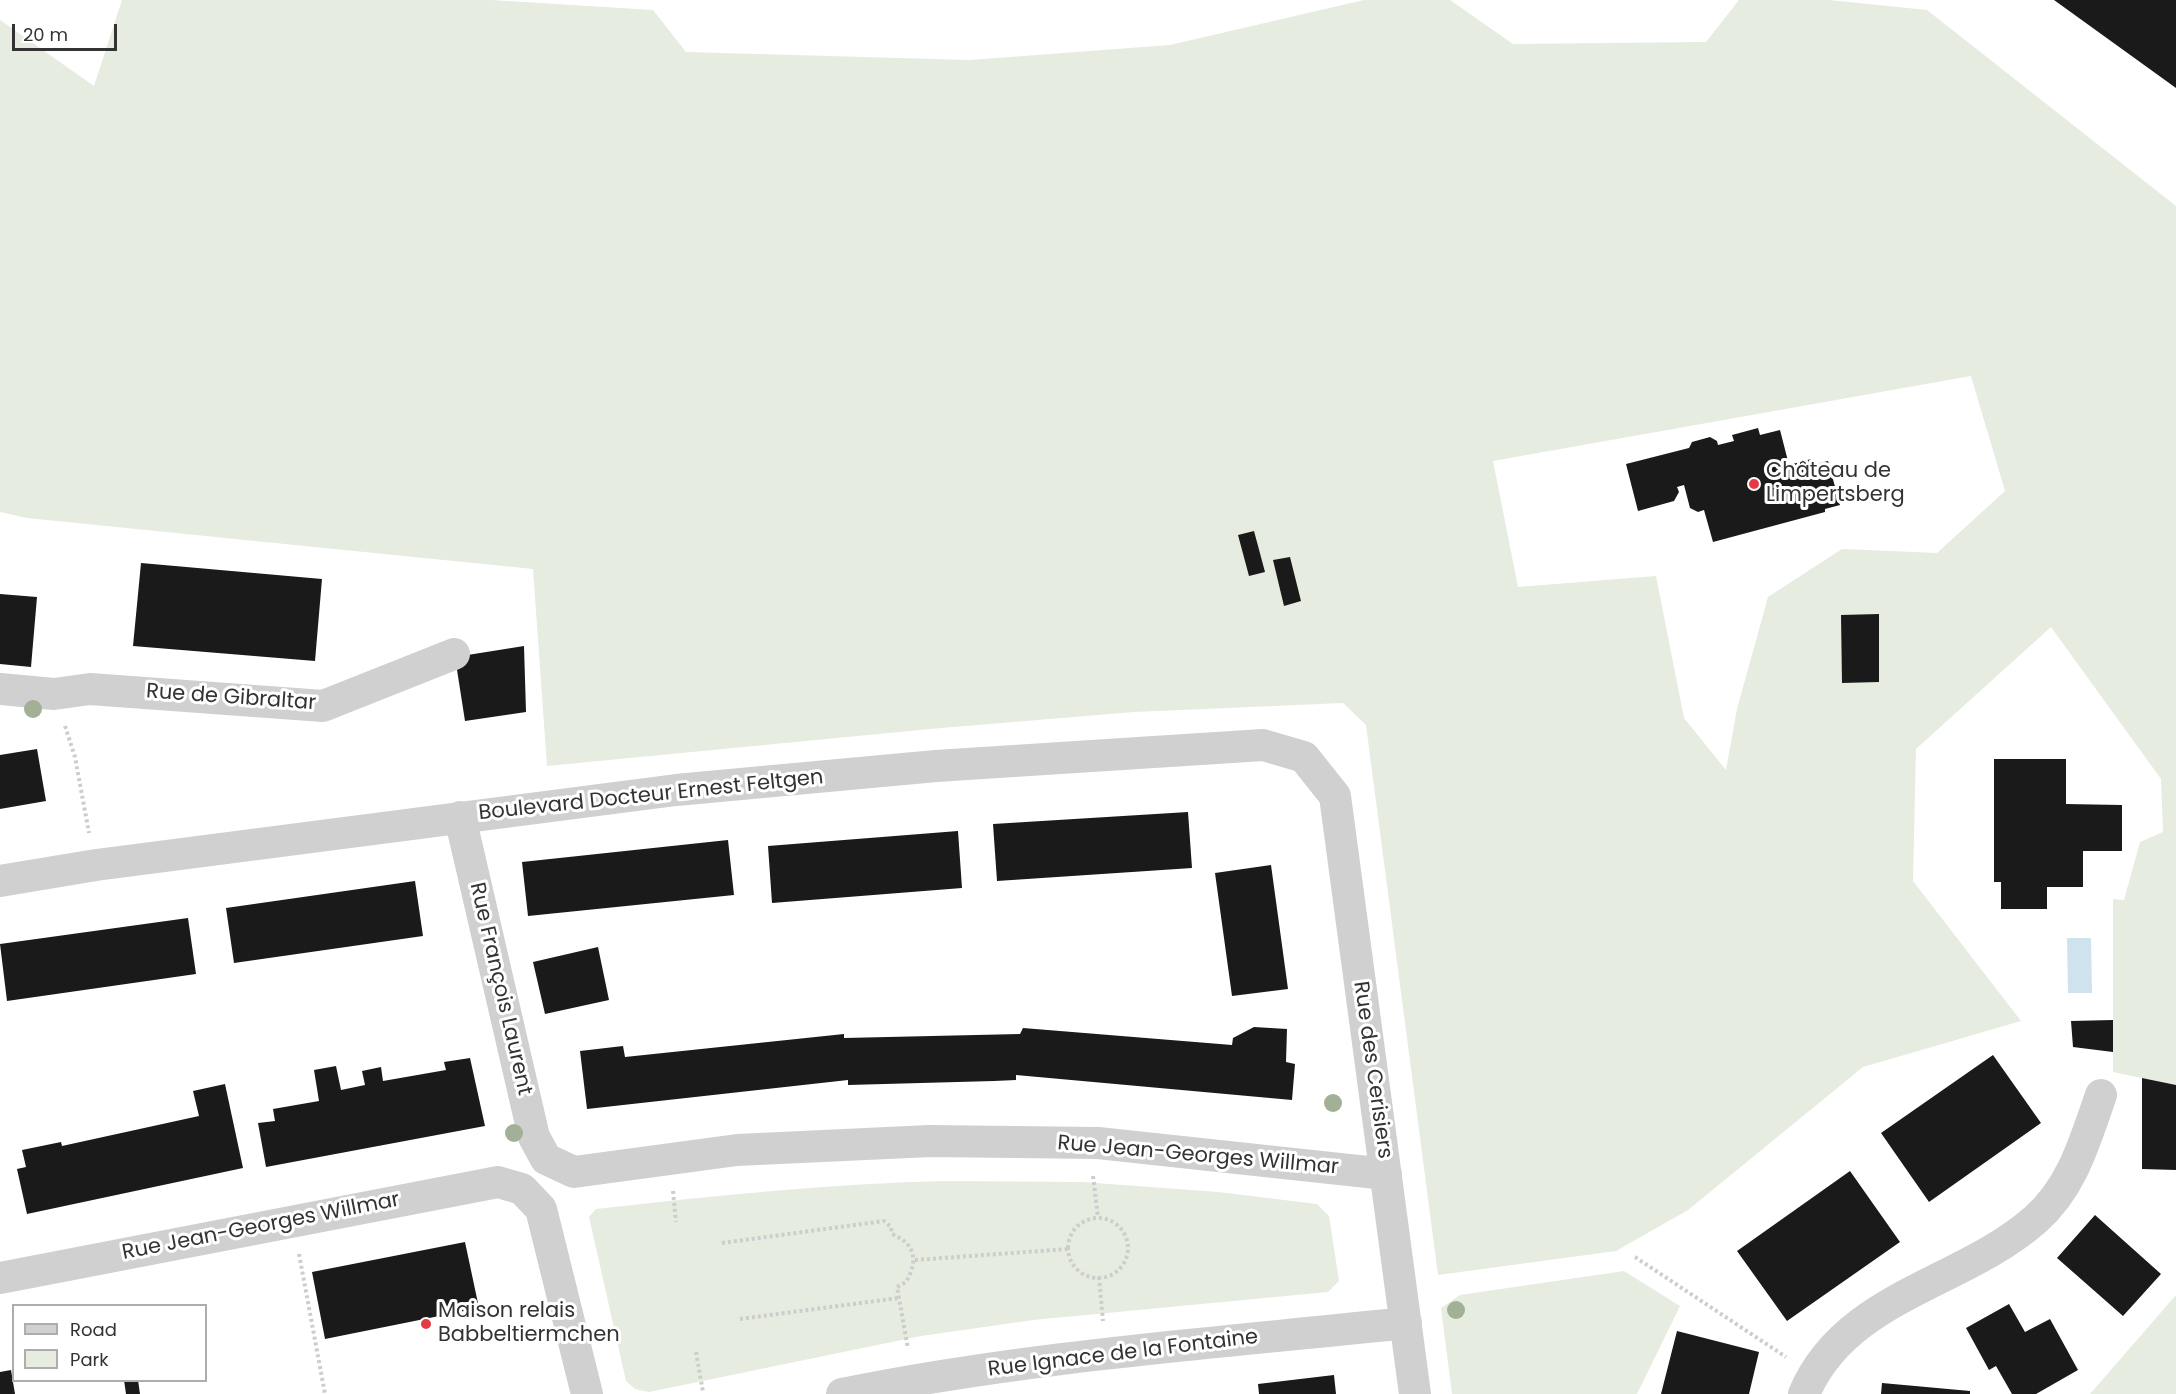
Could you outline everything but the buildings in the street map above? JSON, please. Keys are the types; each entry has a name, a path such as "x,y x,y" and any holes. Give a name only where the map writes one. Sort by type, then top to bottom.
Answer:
{"street":[{"name":"Rue de Gibraltar","path":"0,689 54,694 90,689 323,706 453,654"},
{"name":"Boulevard Docteur Ernest Feltgen","path":"0,881 96,865 676,790 948,765 1263,745 1304,758"},
{"name":"Rue des Cerisiers","path":"1304,758 1335,796 1415,1394"},
{"name":"Rue François Laurent","path":"460,817 534,1137 546,1159"},
{"path":"1804,1394 1812,1375 1834,1346 1862,1321 1991,1250 2037,1218 2074,1172 2101,1095"},
{"name":"Rue Jean-Georges Willmar","path":"546,1159 574,1172 737,1150 930,1140 1076,1143 1386,1174"},
{"name":"Rue Jean-Georges Willmar","path":"0,1278 498,1182 522,1189 541,1209 587,1394"},
{"name":"Rue Ignace de la Fontaine","path":"842,1394 909,1380 1084,1357 1406,1323"}],"path":[{"path":"54,694 75,757 90,836"},
{"path":"1093,1173 1098,1217"},
{"path":"673,1190 676,1222"},
{"path":"1098,1217 1116,1223 1126,1239 1128,1248 1121,1267 1113,1274 1099,1277 1083,1274 1075,1267 1068,1249 1069,1240 1080,1224 1098,1217"},
{"path":"722,1243 885,1221 891,1227 892,1234 904,1239 912,1249 915,1260 906,1282 897,1287 909,1349"},
{"path":"915,1260 1068,1249"},
{"path":"298,1250 325,1394"},
{"path":"1635,1257 1789,1359"},
{"path":"1099,1277 1103,1324"},
{"path":"740,1319 898,1298"},
{"path":"696,1352 703,1392"}],"green space":[{"path":"122,0 491,0 653,10 686,52 970,60 1170,45 1364,0 1450,0 1513,44 1706,42 1739,0 1829,0 1927,10 2176,206 2176,1085 2113,1072 2113,899 2124,900 2140,842 2163,832 2161,779 2051,627 1916,749 1913,881 2021,1021 1863,1067 1688,1210 1616,1251 1438,1275 1366,725 1343,703 1134,712 547,766 533,569 27,518 0,512 0,20 94,86","holes":["1971,376 2005,491 1937,553 1842,549 1768,597 1737,709 1726,770 1684,718 1656,576 1518,587 1493,461"]},
{"path":"944,1181 1082,1182 1218,1192 1317,1204 1329,1216 1339,1281 1328,1292 1033,1320 921,1336 649,1392 635,1389 626,1381 589,1217 596,1209 813,1188"},
{"path":"1624,1271 1680,1306 1637,1394 1452,1394 1441,1308 1460,1295"},
{"path":"2176,1295 2176,1394 2090,1394"}],"water":[{"path":"2067,938 2091,938 2092,993 2068,993"}],"place":[{"name":"Château de Limpertsberg","path":"1754,484"},
{"name":"Maison relais Babbeltiermchen","path":"426,1324"}]}
